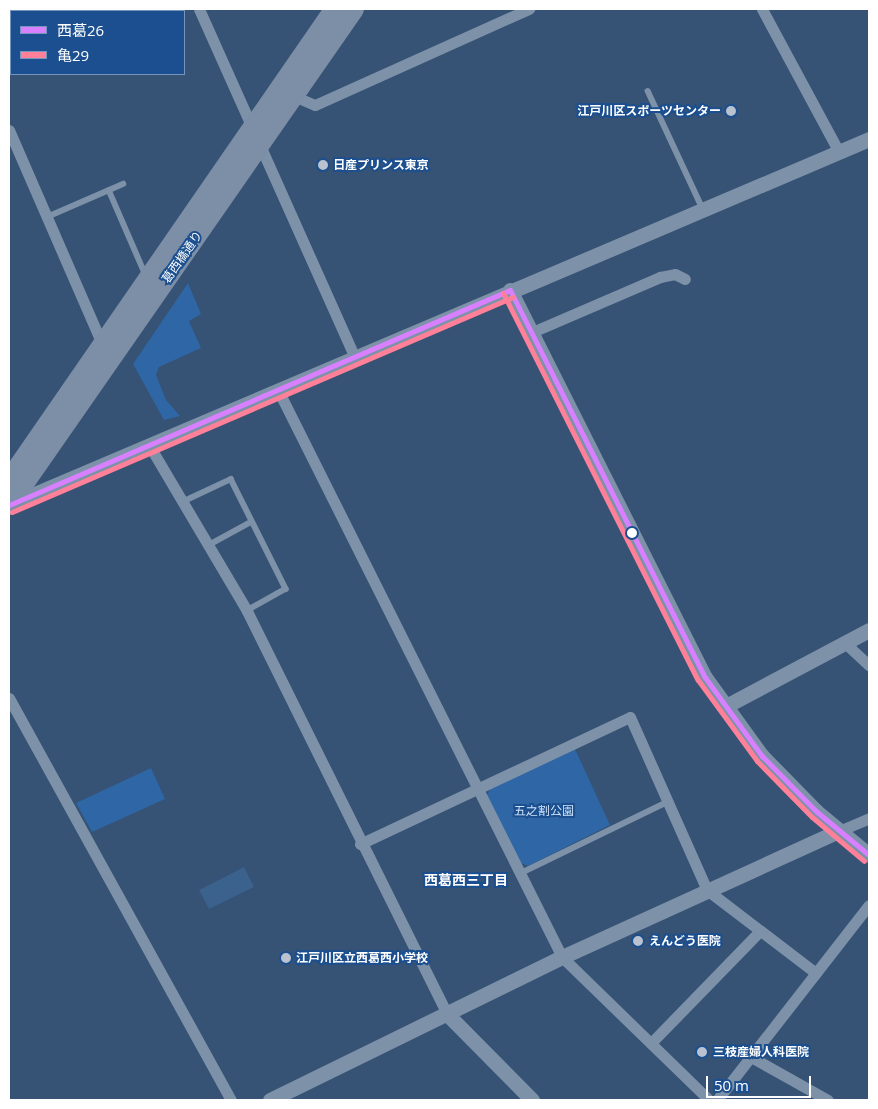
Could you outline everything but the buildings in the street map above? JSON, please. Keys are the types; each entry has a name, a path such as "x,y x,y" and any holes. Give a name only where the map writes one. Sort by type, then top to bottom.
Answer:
{"main road":[{"name":"葛西橋通り","path":"9,505 259,148 286,92 333,9"},
{"name":"葛西橋通り","path":"9,478 253,124 286,92 354,9"}],"street":[{"path":"199,9 253,124 259,148 354,355"},
{"path":"286,92 315,105 529,9"},
{"path":"762,9 839,152"},
{"path":"9,130 101,342"},
{"path":"9,505 278,390 354,355 869,140"},
{"path":"530,333 660,277 675,274 685,279"},
{"path":"510,290 688,646 724,707 791,786 839,831 869,855"},
{"path":"278,390 562,957 709,1100"},
{"path":"149,445 247,611 360,844 447,1014 532,1100"},
{"path":"724,707 869,630"},
{"path":"845,643 869,665"},
{"path":"9,698 231,1100"},
{"path":"360,844 630,717 707,890 816,973"},
{"path":"270,1100 562,957 869,818"},
{"path":"717,1100 869,905"},
{"path":"651,1043 760,931"},
{"path":"751,1057 828,1100"}],"lane":[{"path":"648,91 704,210"},
{"path":"47,217 123,184"},
{"path":"109,190 146,278"},
{"path":"182,502 231,479 286,589 247,611"},
{"path":"209,545 251,522"},
{"path":"521,873 669,801"}],"green space":[{"path":"188,283 201,314 189,321 201,348 159,367 156,375 166,400 180,416 164,420 133,364"},
{"name":"五之割公園","path":"575,749 610,825 528,866 521,863 487,796 490,788"},
{"path":"151,768 165,799 92,832 76,803"}],"shaded area":[{"path":"244,867 254,887 209,909 199,890"}],"transit line":[{"name":"西葛26","path":"510,290 704,676 762,756 817,812 869,855"},
{"name":"西葛26","path":"9,505 510,290"},
{"name":"亀29","path":"503,293 698,680 757,761 812,817 864,861"},
{"name":"亀29","path":"12,512 513,297"}],"place":[{"name":"江戸川区スポーツセンター","path":"731,111"},
{"name":"日産プリンス東京","path":"323,165"},
{"name":"えんどう医院","path":"638,941"},
{"name":"江戸川区立西葛西小学校","path":"286,958"},
{"name":"三枝産婦人科医院","path":"702,1052"}],"district":[{"name":"西葛西三丁目","path":"466,880"}]}
